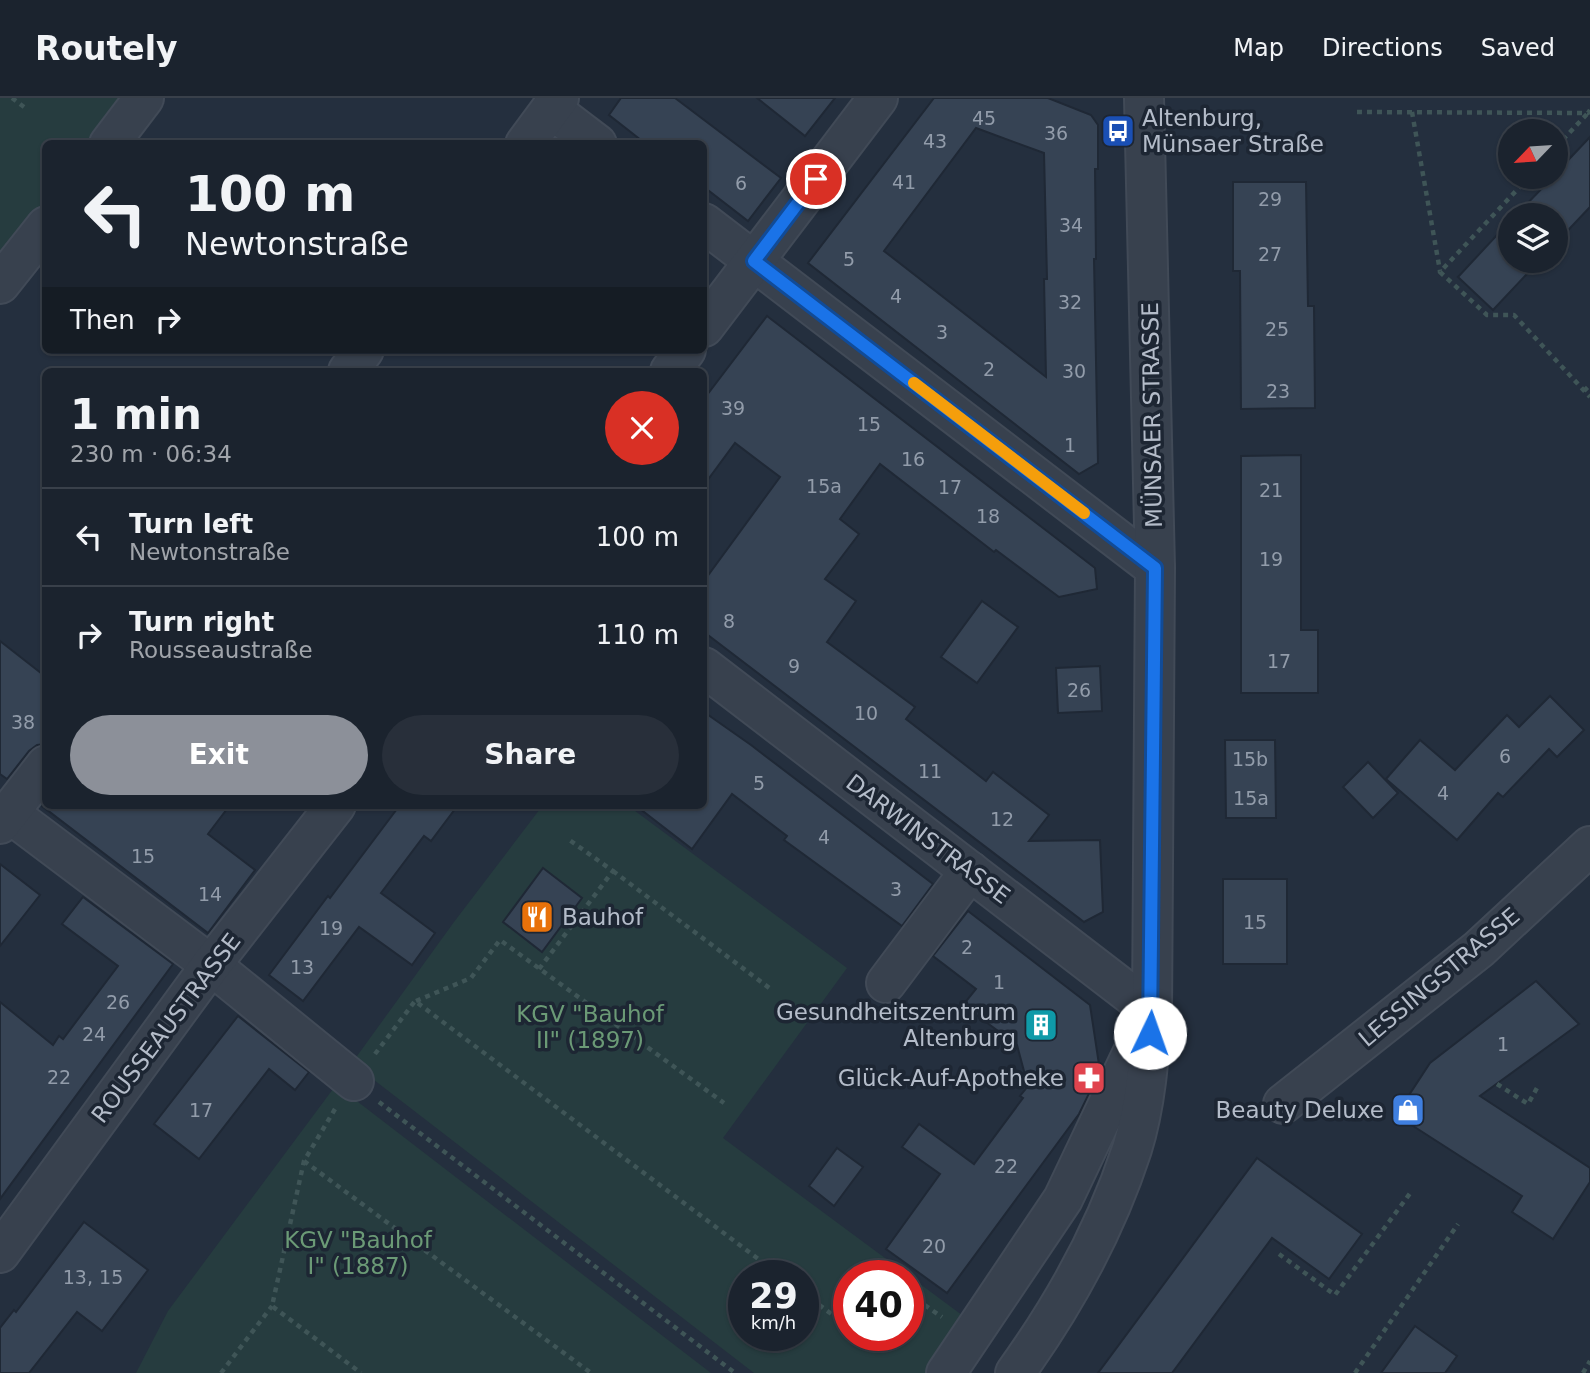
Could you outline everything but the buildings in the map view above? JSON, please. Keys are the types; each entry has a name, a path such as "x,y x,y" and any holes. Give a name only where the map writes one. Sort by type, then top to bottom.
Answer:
{"street":[{"path":"112,140 144,98"},
{"path":"707,323 878,98"},
{"name":"MÜNSAER STRASSE","path":"1015,1373 1040,1338 1093,1246 1132,1149 1147,1079 1152,1011 1155,568 1144,98"},
{"path":"528,140 555,104 593,140"},
{"path":"707,225 1155,568"},
{"path":"0,284 42,231"},
{"path":"350,368 362,354"},
{"path":"672,368 683,354"},
{"name":"DARWINSTRASSE","path":"707,669 1152,1011"},
{"path":"42,770 4,818 211,965 354,1081"},
{"name":"ROUSSEAUSTRASSE","path":"0,1253 211,965 332,809"},
{"name":"LESSINGSTRASSE","path":"1283,1104 1479,948 1590,846"},
{"path":"886,983 970,872"},
{"path":"946,1373 1063,1199 1152,1011"}],"path":[{"path":"12,98 28,110"},
{"path":"1357,112 1589,111"},
{"path":"1568,134 1589,111"},
{"path":"1412,112 1440,272 1487,316 1514,315 1590,397"},
{"path":"1440,272 1518,189"},
{"path":"1584,391 1590,385"},
{"path":"568,839 772,990"},
{"path":"539,969 613,871"},
{"path":"221,1373 272,1306 304,1161 354,1081 415,1001 471,978 500,940 724,1104"},
{"path":"415,1001 760,1260"},
{"path":"354,1081 735,1373"},
{"path":"1497,1084 1528,1104 1537,1088"},
{"path":"304,1161 591,1373"},
{"path":"1279,1254 1335,1295 1411,1192"},
{"path":"1355,1373 1458,1224"},
{"path":"272,1306 361,1373"},
{"path":"1583,1373 1590,1360"}],"green space":[{"path":"0,98 136,98 102,140 42,140 42,218 0,273"},
{"name":"KGV \"Bauhof II\" (1897)","path":"540,809 632,809 847,968 723,1138 888,1260 833,1260 833,1351 924,1351 924,1287 970,1321 932,1373 754,1373 352,1063"},
{"name":"KGV \"Bauhof I\" (1887)","path":"336,1085 711,1373 136,1373 168,1311"}],"slow traffic":[{"path":"914,383 1084,513"}],"place":[{"name":"Altenburg, Münsaer Straße","path":"1118,131"},
{"name":"Bauhof","path":"537,917"},
{"name":"Gesundheitszentrum Altenburg","path":"1041,1025"},
{"name":"Glück-Auf-Apotheke","path":"1089,1078"},
{"name":"Beauty Deluxe","path":"1408,1110"}],"route":[{"path":"816,179 754,261 1155,568 1150,1033"}]}
